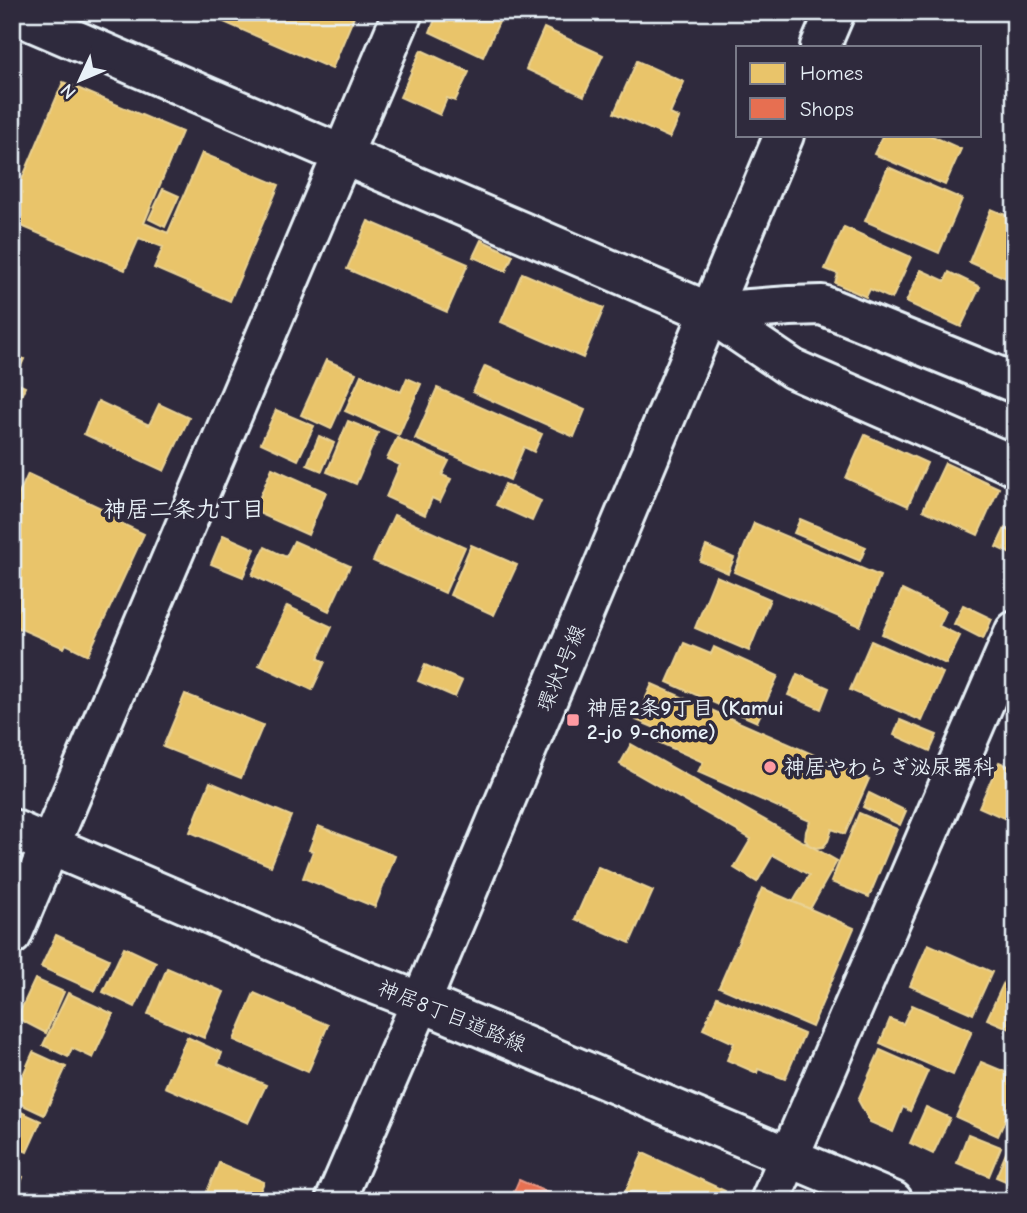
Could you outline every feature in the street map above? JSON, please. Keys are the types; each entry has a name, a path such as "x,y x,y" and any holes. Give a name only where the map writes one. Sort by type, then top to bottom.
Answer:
{"street":[{"path":"12,935 403,12"},
{"path":"820,46 835,12"},
{"path":"12,13 709,313 793,369 1015,467"},
{"name":"環状1号線","path":"335,1201 784,136"},
{"path":"709,313 822,306 1015,383"},
{"path":"771,1201 1015,631"},
{"name":"神居8丁目道路線","path":"12,829 356,977 892,1201"}],"building: Homes":[{"path":"201,12 356,12 332,69"},
{"path":"438,12 479,12 499,22 483,57 430,32"},
{"path":"544,28 603,55 584,96 526,69"},
{"path":"421,50 469,72 455,101 447,98 440,115 400,97"},
{"path":"637,61 684,82 670,114 679,118 670,138 614,113"},
{"path":"63,82 182,132 144,223 168,233 202,153 279,185 230,301 154,268 163,247 139,238 125,270 12,222 12,203"},
{"path":"883,136 932,136 961,149 945,185 874,154"},
{"path":"888,167 962,199 939,253 865,221"},
{"path":"163,189 179,196 165,227 149,219"},
{"path":"991,209 1015,219 1015,282 969,262"},
{"path":"368,221 468,264 447,312 347,269"},
{"path":"844,227 911,257 892,299 870,289 866,297 835,283 838,274 825,269"},
{"path":"481,240 513,255 506,271 473,257"},
{"path":"921,270 945,281 949,272 980,287 961,327 906,302"},
{"path":"522,273 604,308 583,358 501,322"},
{"path":"12,354 24,359 14,382 25,387 12,416"},
{"path":"326,360 356,373 331,429 301,415"},
{"path":"485,366 585,410 574,437 473,392"},
{"path":"361,375 401,392 407,378 421,384 399,435 345,411"},
{"path":"437,388 542,434 534,452 524,447 510,480 415,439"},
{"path":"98,401 149,425 159,404 189,418 164,471 84,434"},
{"path":"276,410 314,426 298,460 261,443"},
{"path":"348,421 378,433 356,484 327,472"},
{"path":"865,435 927,463 908,506 846,478"},
{"path":"319,436 334,443 322,471 307,465"},
{"path":"397,438 449,461 442,475 451,479 440,502 432,498 425,515 386,497 400,465 387,459"},
{"path":"945,463 999,488 978,535 923,510"},
{"path":"272,468 326,492 308,535 254,511"},
{"path":"28,474 116,515 114,520 144,534 88,655 66,644 64,648 12,625 12,509"},
{"path":"505,484 541,501 532,521 496,505"},
{"path":"394,515 465,547 445,593 373,561"},
{"path":"800,519 866,547 860,561 794,533"},
{"path":"754,523 880,576 860,626 734,572"},
{"path":"1005,528 1015,533 1013,555 996,547"},
{"path":"223,535 255,549 243,577 211,564"},
{"path":"294,541 350,566 329,611 252,575 265,547 286,557"},
{"path":"471,545 517,565 494,615 450,595"},
{"path":"706,546 734,558 728,573 700,561"},
{"path":"716,576 770,599 749,651 695,628"},
{"path":"902,590 946,611 939,626 960,636 946,664 882,634"},
{"path":"963,605 992,619 983,639 954,624"},
{"path":"287,606 332,627 318,658 325,662 312,690 259,665"},
{"path":"871,641 943,673 922,721 850,690"},
{"path":"684,643 711,654 714,647 778,676 757,722 667,682"},
{"path":"425,665 462,681 455,697 418,681"},
{"path":"797,674 829,688 821,709 788,695"},
{"name":"神居やわらぎ泌尿器科","path":"652,684 869,779 845,834 832,829 823,847 809,845 805,839 810,821 698,772 703,762 656,741 660,730 636,720"},
{"path":"185,694 263,725 241,778 163,747"},
{"path":"900,720 937,735 930,751 894,735"},
{"path":"631,744 837,861 810,909 793,902 809,875 773,855 757,882 734,868 751,839 620,764"},
{"path":"999,762 1015,769 1015,823 979,807"},
{"path":"210,782 291,816 271,866 190,832"},
{"path":"869,793 906,811 900,825 863,807"},
{"path":"859,813 897,829 869,897 831,882"},
{"path":"318,826 395,856 375,907 303,878 313,851 309,850"},
{"path":"598,867 653,891 630,943 575,919"},
{"path":"762,888 854,928 812,1027 719,987"},
{"path":"56,935 109,959 95,991 41,967"},
{"path":"928,944 992,972 973,1014 910,986"},
{"path":"124,947 156,962 135,1007 103,992"},
{"path":"167,968 224,992 204,1038 148,1014"},
{"path":"35,979 64,992 46,1033 17,1018"},
{"path":"1004,982 1015,987 1015,1031 987,1019"},
{"path":"68,993 113,1014 93,1058 72,1048 68,1057 43,1045"},
{"path":"254,993 328,1025 308,1072 234,1040"},
{"path":"717,997 804,1034 785,1079 758,1069 757,1073 727,1060 734,1043 703,1029"},
{"path":"912,1005 972,1031 953,1075 880,1043 890,1019 903,1024"},
{"path":"187,1037 222,1053 218,1064 266,1085 248,1123 165,1087"},
{"path":"880,1050 928,1071 910,1111 903,1107 893,1132 870,1122 858,1100"},
{"path":"33,1052 66,1067 44,1115 12,1100"},
{"path":"981,1062 1015,1076 1015,1098 998,1136 956,1117"},
{"path":"926,1107 950,1118 933,1154 910,1143"},
{"path":"12,1108 41,1121 27,1152 12,1145"},
{"path":"968,1134 1001,1147 989,1176 957,1163"},
{"path":"1009,1146 1015,1148 1015,1185 996,1177"},
{"path":"643,1153 725,1191 721,1201 621,1201"},
{"path":"219,1163 264,1182 256,1201 203,1201"},
{"path":"12,1172 23,1177 16,1194 33,1201 12,1201"}],"building: Shops":[{"path":"519,1180 566,1201 510,1201"}],"place":[{"name":"神居2条9丁目 (Kamui 2-jo 9-chome)","path":"573,720"},
{"name":"神居やわらぎ泌尿器科","path":"770,767"}],"district":[{"name":"神居二条九丁目","path":"184,509"}]}
